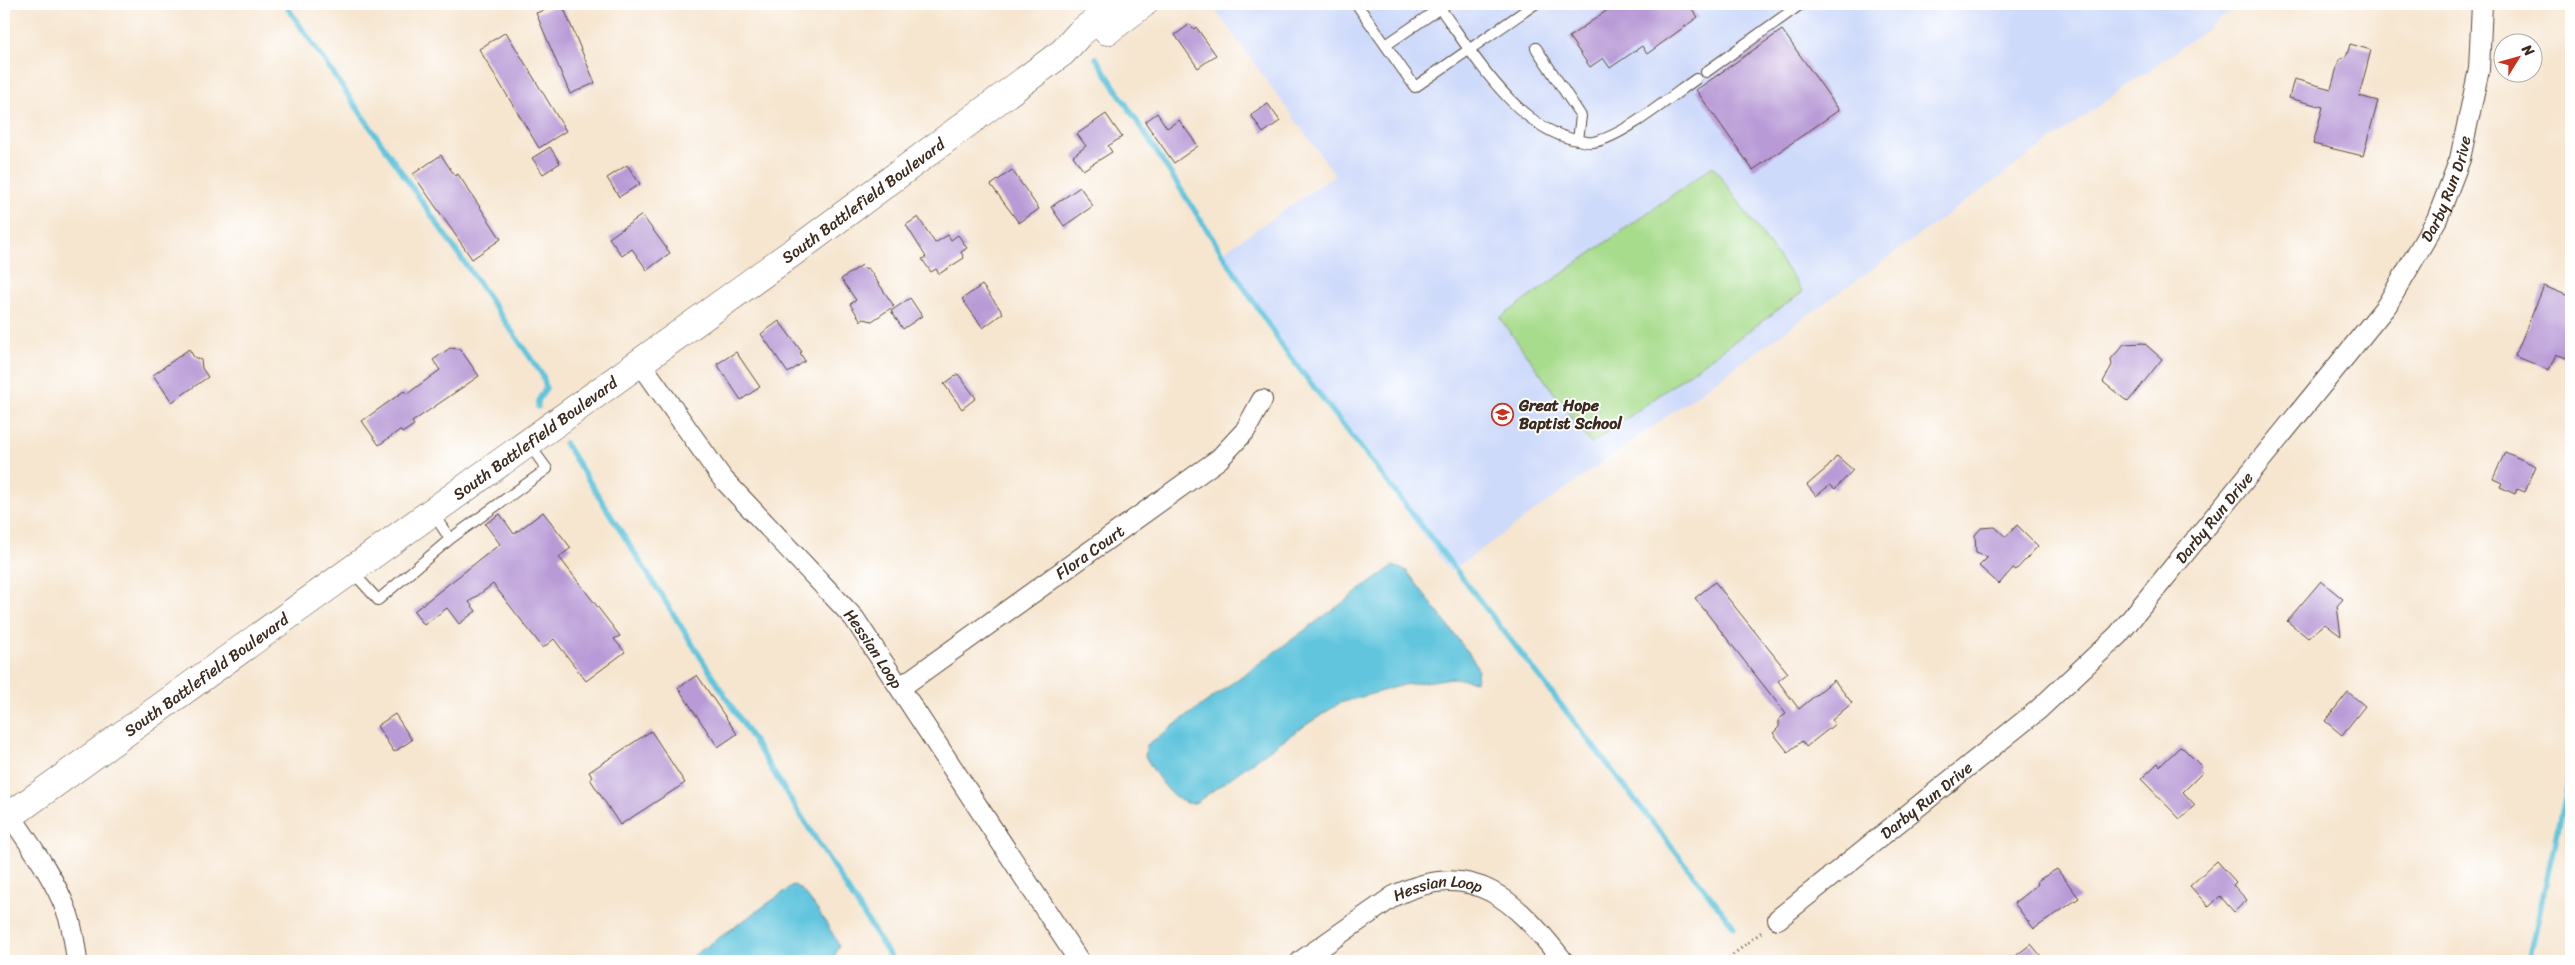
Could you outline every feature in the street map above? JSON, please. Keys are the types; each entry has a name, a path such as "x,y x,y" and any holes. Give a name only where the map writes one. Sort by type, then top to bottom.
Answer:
{"main road":[{"name":"South Battlefield Boulevard","path":"7,817 639,361 810,240 1063,52 1080,33 1118,4"},
{"name":"South Battlefield Boulevard","path":"1063,52 1090,43 1143,4"}],"street":[{"name":"Darby Run Drive","path":"1778,919 2038,710 2118,635 2387,305 2437,219 2460,159 2479,69 2482,4"},
{"name":"Hessian Loop","path":"639,361 722,478 854,618 1079,961"},
{"name":"Flora Court","path":"901,687 1219,459 1238,441 1262,400"},
{"path":"7,817 43,864 61,897 72,929 77,961"},
{"name":"Hessian Loop","path":"1301,961 1394,896 1408,889 1444,882 1474,885 1503,897 1534,925 1563,961"}],"lane":[{"path":"1361,4 1358,6 1415,87 1535,4"},
{"path":"1706,72 1801,4"},
{"path":"1386,45 1441,5 1470,49 1500,88 1536,123 1564,138 1593,143 1618,133 1696,79"},
{"path":"1536,48 1581,116 1578,140"},
{"path":"351,570 378,600 450,539 547,469 528,442"},
{"path":"432,511 450,539"}],"path":[{"path":"1725,961 1778,919"}],"shaded area":[{"name":"Great Hope Baptist School","path":"1211,4 2241,4 1450,572 1219,255 1335,175"}],"green space":[{"path":"1713,166 1803,292 1591,444 1500,318"}],"water":[{"path":"1393,566 1407,571 1475,662 1478,670 1476,681 1453,678 1403,685 1340,703 1286,738 1197,802 1189,803 1174,796 1166,788 1145,756 1147,745"},
{"path":"794,885 812,903 839,945 833,961 686,961"}],"building":[{"path":"562,4 595,83 570,94 536,13"},
{"path":"1616,4 1688,4 1698,17 1647,54 1642,46 1610,68 1603,58 1590,67 1569,37"},
{"path":"1190,24 1194,29 1196,27 1216,55 1198,68 1175,35"},
{"path":"1782,30 1839,110 1753,170 1696,90"},
{"path":"506,32 566,131 539,148 479,49"},
{"path":"2350,44 2371,50 2359,96 2378,101 2363,156 2313,144 2323,107 2289,98 2294,79 2331,89 2339,60 2347,55"},
{"path":"1268,104 1280,121 1263,133 1251,115"},
{"path":"1157,113 1167,128 1179,120 1198,146 1174,163 1145,122"},
{"path":"1106,114 1122,137 1108,146 1112,152 1083,170 1073,156 1086,146 1077,134"},
{"path":"550,147 560,163 543,174 532,158"},
{"path":"441,155 455,176 458,174 501,239 472,259 413,174"},
{"path":"627,165 640,184 619,197 607,178"},
{"path":"1012,170 1039,209 1019,223 991,185"},
{"path":"1080,187 1093,206 1064,226 1051,207"},
{"path":"642,215 670,253 647,270 632,249 622,256 609,238"},
{"path":"918,217 935,243 948,235 951,240 958,235 967,248 961,252 964,258 939,274 936,269 931,272 922,259 926,257 906,225"},
{"path":"862,265 866,269 868,268 894,306 872,321 864,319 861,321 850,304 856,300 841,279"},
{"path":"982,285 1003,313 983,328 962,299"},
{"path":"2544,286 2571,297 2571,346 2566,358 2556,354 2549,370 2515,356"},
{"path":"910,298 922,316 903,329 891,311"},
{"path":"779,321 802,352 800,353 805,361 788,373 761,334"},
{"path":"2144,343 2162,359 2128,402 2103,382 2112,365 2111,359 2124,344"},
{"path":"450,348 460,349 479,376 412,422 414,425 402,433 400,430 379,445 362,421 404,391 407,394 440,370 433,360"},
{"path":"189,349 194,357 201,360 202,368 208,377 172,402 153,375"},
{"path":"736,352 760,387 741,400 717,364"},
{"path":"958,374 976,398 962,409 944,384"},
{"path":"2505,452 2536,466 2525,492 2517,489 2515,494 2500,487 2502,483 2493,479"},
{"path":"1837,456 1853,470 1835,489 1830,485 1816,496 1807,485 1828,467"},
{"path":"543,512 571,548 559,557 620,636 614,639 625,652 586,681 554,639 543,648 493,584 469,602 476,611 459,624 447,608 424,625 414,611 500,544 485,524 500,514 514,534"},
{"path":"2017,525 2038,546 2016,570 2013,568 1999,584 1979,566 1988,557 1976,553 1975,535 1981,528 1995,527 2006,537"},
{"path":"2321,581 2343,599 2337,606 2341,636 2325,624 2308,638 2287,621"},
{"path":"1715,582 1788,673 1778,681 1799,709 1834,680 1852,703 1832,720 1835,724 1806,747 1802,741 1788,752 1773,733 1779,727 1779,719 1786,714 1695,598"},
{"path":"697,675 737,734 718,747 678,688"},
{"path":"2348,692 2365,706 2342,735 2325,721"},
{"path":"395,714 412,740 394,752 377,726"},
{"path":"651,731 685,783 620,825 590,779 592,777 589,772"},
{"path":"2181,746 2201,766 2202,773 2183,792 2195,805 2180,819 2141,779 2158,763 2160,766"},
{"path":"2217,861 2236,882 2233,885 2247,900 2234,912 2220,896 2209,907 2190,886"},
{"path":"2057,869 2079,898 2034,929 2014,903 2038,884 2037,881"},
{"path":"2031,944 2045,961 2009,961"}],"waterway":[{"path":"285,4 543,376 546,388 538,401 538,407"},
{"path":"1096,58 1284,349 1734,927"},
{"path":"565,443 893,961"},
{"path":"2529,961 2571,766"}],"place":[{"name":"Great Hope Baptist School","path":"1503,414"}]}
